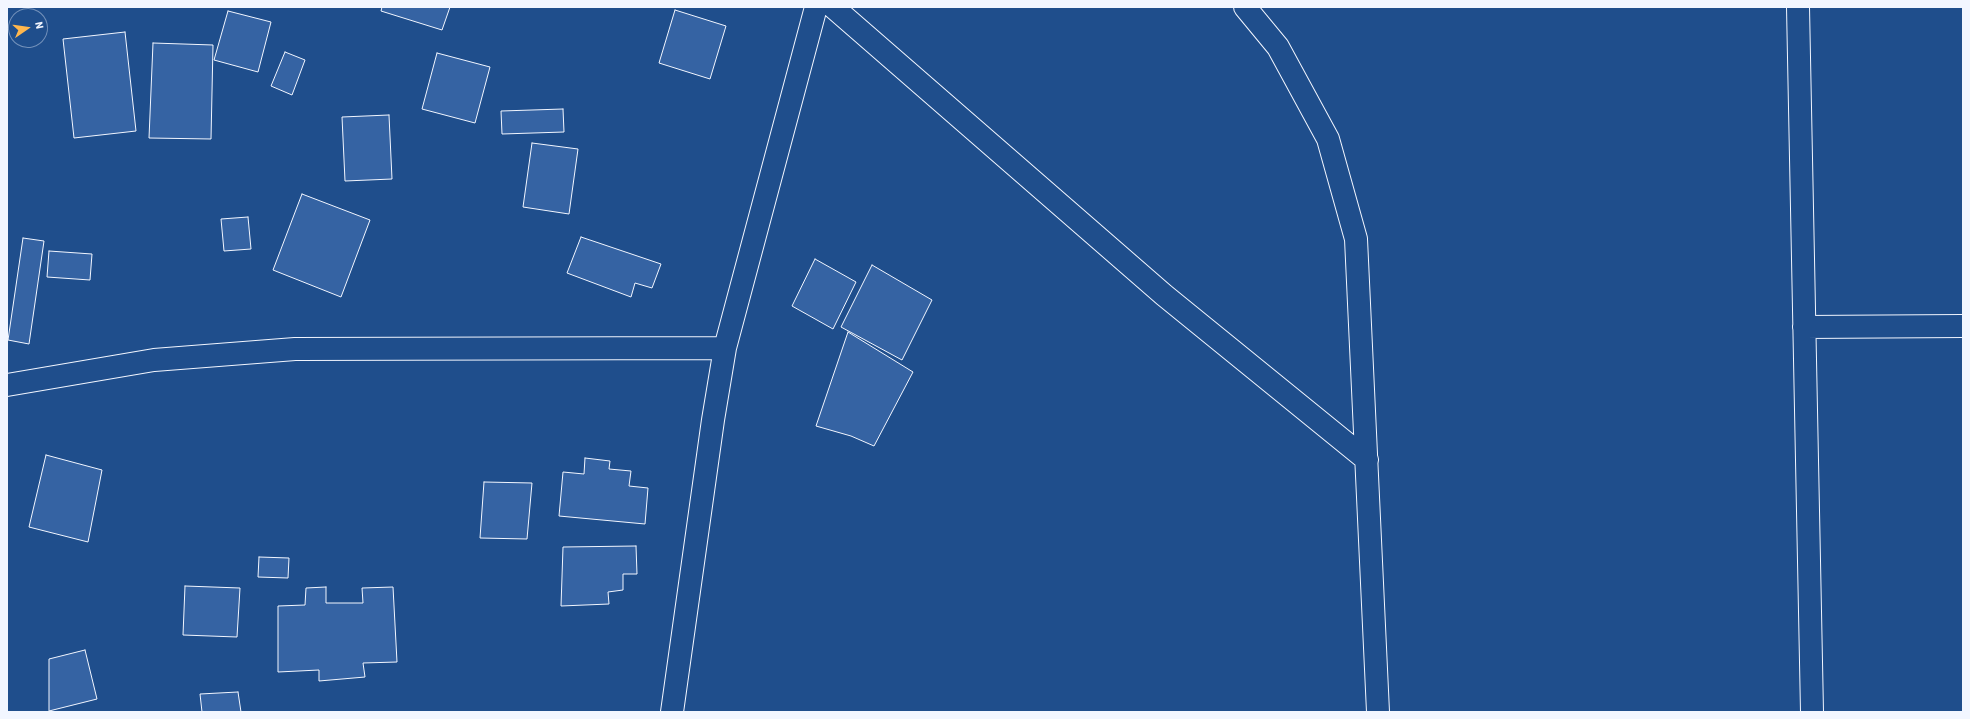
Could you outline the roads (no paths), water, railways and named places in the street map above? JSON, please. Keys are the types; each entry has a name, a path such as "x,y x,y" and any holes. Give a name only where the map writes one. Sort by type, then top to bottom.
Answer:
{"street":[{"path":"672,712 714,420 726,348 816,7"},
{"path":"833,7 1164,294 1367,460"},
{"path":"1245,7 1278,47 1328,139 1356,239 1378,712"},
{"path":"1798,7 1812,712"},
{"path":"1804,326 1963,326"},
{"path":"7,385 154,360 295,349 726,348"}]}
